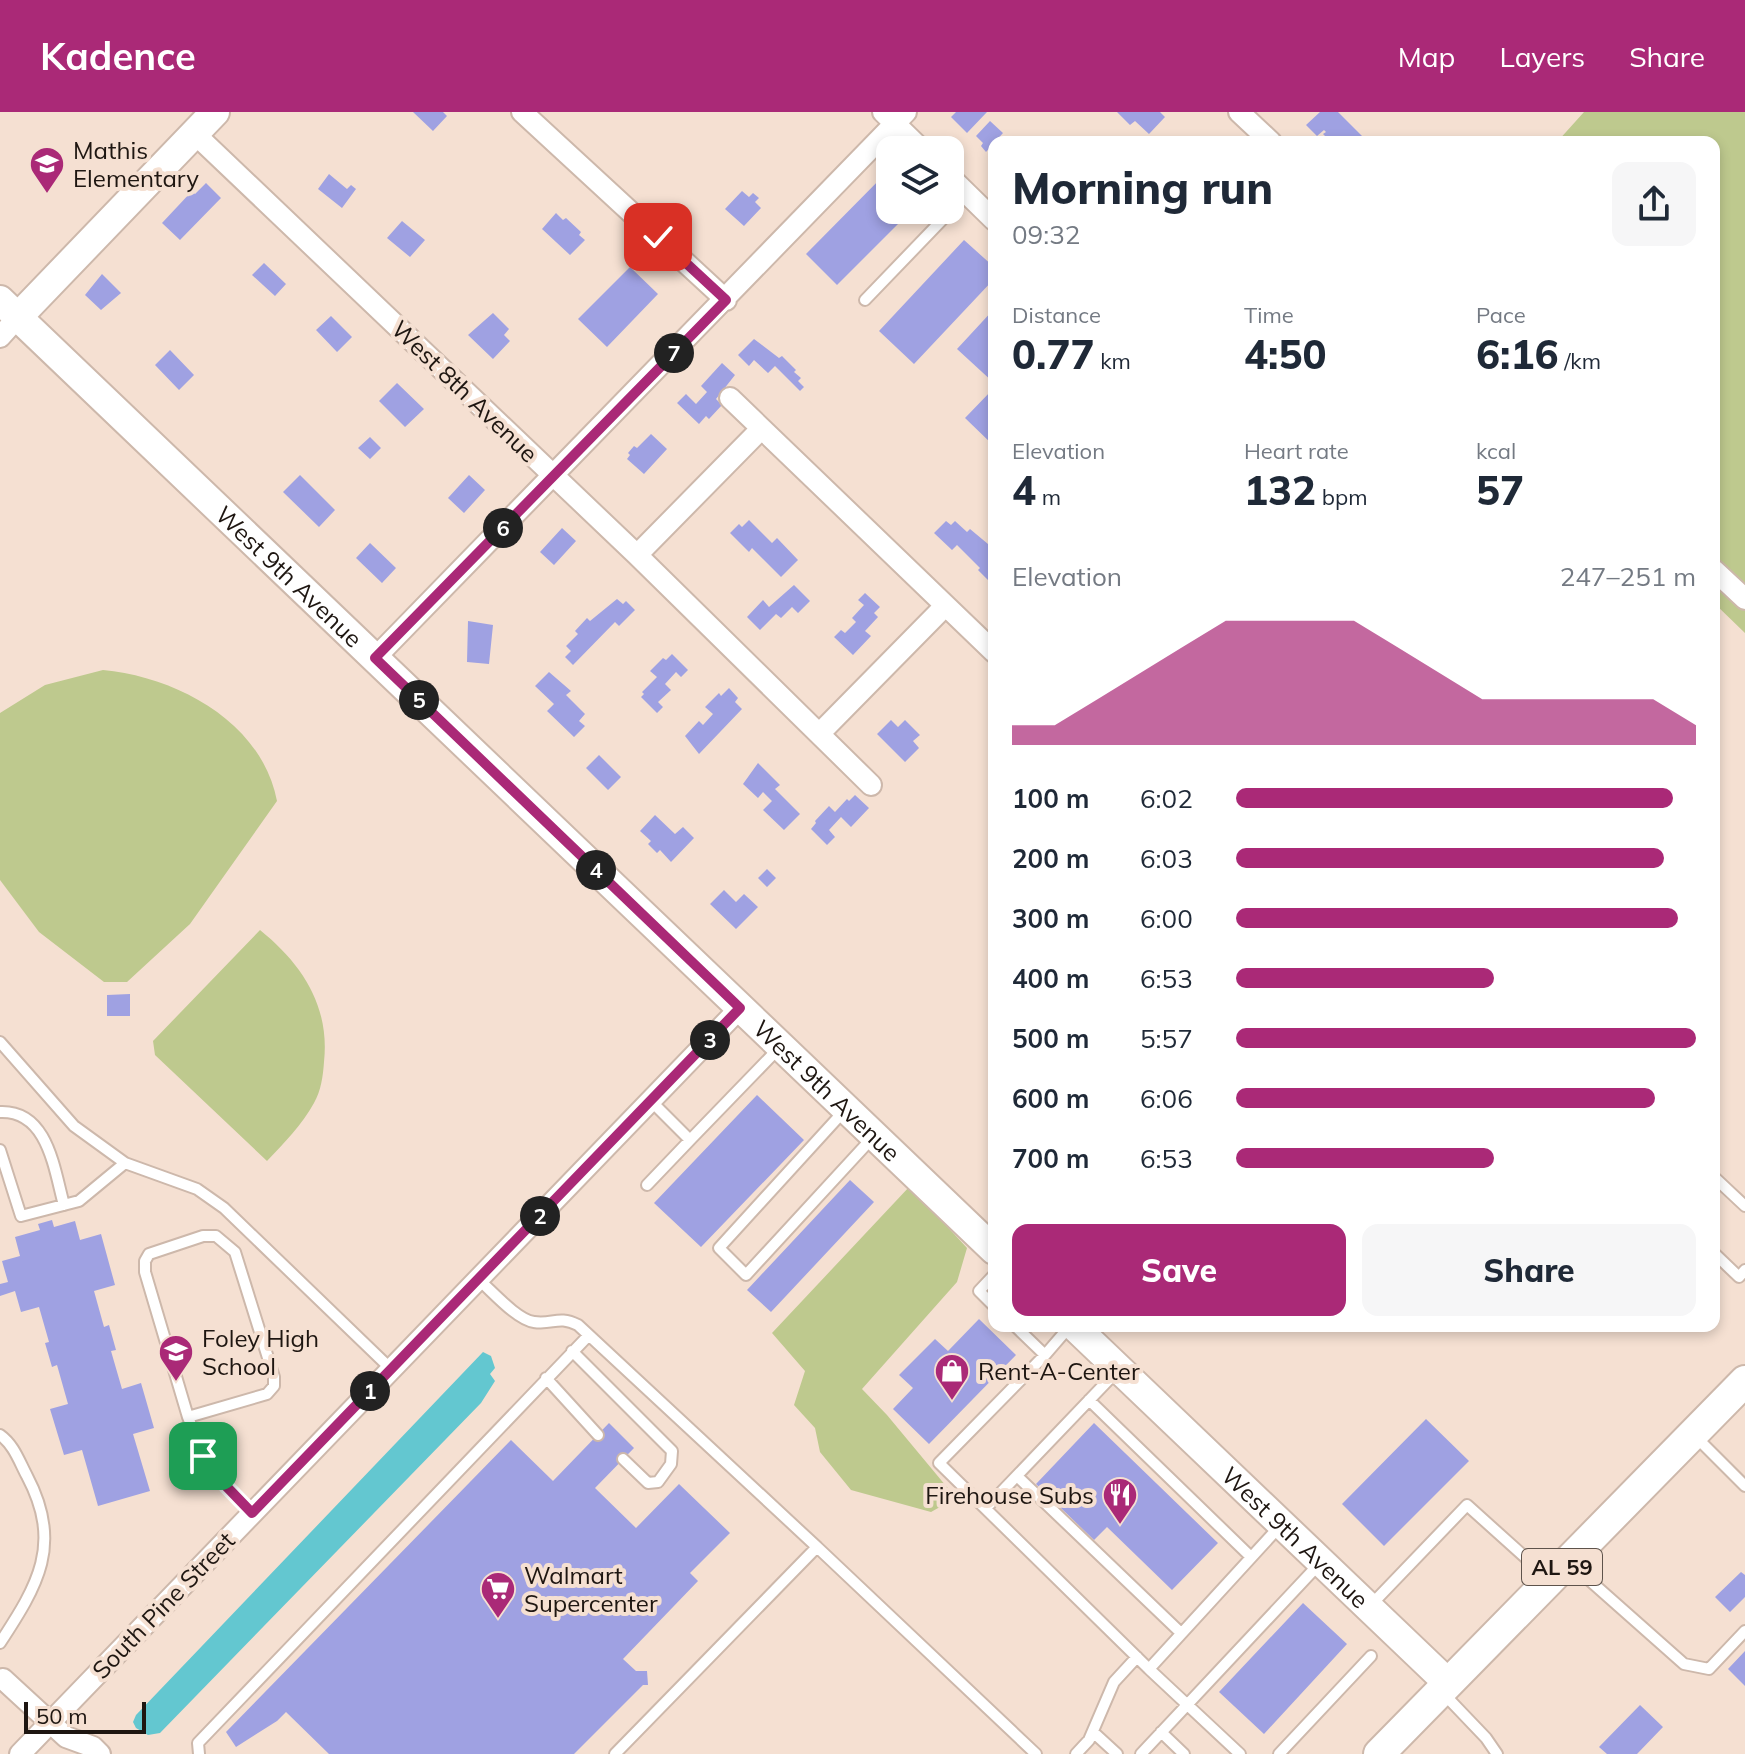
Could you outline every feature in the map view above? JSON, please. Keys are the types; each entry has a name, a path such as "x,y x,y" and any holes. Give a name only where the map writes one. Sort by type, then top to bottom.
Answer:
{"main road":[{"name":"AL 59","path":"1379,1754 1745,1381"}],"street":[{"path":"6,318 215,112"},
{"path":"522,112 726,300"},
{"path":"1239,112 1265,136"},
{"path":"375,658 726,300 894,116 910,136"},
{"name":"West 8th Avenue","path":"194,133 637,555 871,785"},
{"path":"964,191 988,214"},
{"name":"West 9th Avenue","path":"6,318 375,658 988,1244"},
{"path":"730,398 988,646"},
{"path":"637,555 761,429"},
{"path":"1720,576 1745,599"},
{"path":"820,733 945,606"},
{"name":"South Pine Street","path":"20,1754 740,1008"},
{"name":"West 9th Avenue","path":"1079,1332 1323,1561 1444,1687"},
{"path":"2,1678 50,1722 69,1745 93,1747 100,1754"}],"lane":[{"path":"865,300 967,194"},
{"path":"0,1042 74,1126 125,1163 197,1189 224,1208 391,1369"},
{"path":"647,1185 781,1046"},
{"path":"651,1101 690,1140"},
{"path":"845,1109 719,1248 746,1275 874,1136"},
{"path":"0,1112 14,1112 30,1120 45,1139 64,1205"},
{"path":"0,1150 21,1216 79,1201 125,1163"},
{"path":"1720,1183 1745,1206"},
{"path":"188,1417 267,1394 274,1386 274,1377 235,1252 216,1236 203,1236 149,1254 145,1272 188,1417 203,1456 252,1513"},
{"path":"1720,1259 1739,1277 1745,1270"},
{"path":"478,1279 524,1319 536,1323 566,1319 589,1335 1036,1754"},
{"path":"988,1281 979,1291 988,1300"},
{"path":"1021,1332 1045,1355"},
{"path":"1066,1332 939,1463 1240,1754"},
{"path":"199,1754 198,1743 589,1335"},
{"path":"572,1351 672,1451 671,1464 658,1482 648,1483 623,1459"},
{"path":"986,1508 1119,1369"},
{"path":"546,1378 598,1435"},
{"path":"1089,1400 1251,1557"},
{"path":"0,1435 9,1441 30,1482 40,1508 44,1544 36,1583 0,1643"},
{"path":"1693,1435 1745,1486"},
{"path":"1017,1476 1181,1633"},
{"path":"1369,1607 1467,1505 1684,1664 1709,1669 1745,1631"},
{"path":"1149,1669 1282,1525"},
{"path":"615,1754 817,1547"},
{"path":"1141,1754 1323,1561"},
{"path":"1279,1754 1371,1656"},
{"path":"1076,1754 1089,1740 1114,1682 1137,1657"},
{"path":"1444,1687 1497,1754"},
{"path":"1093,1732 1117,1754"},
{"path":"1161,1732 1184,1754"}],"green space":[{"path":"1584,112 1745,112 1745,633 1720,609 1720,136 1562,136"},
{"path":"103,670 159,682 212,708 254,748 268,773 277,801 190,924 127,982 104,982 39,932 0,880 0,713 45,685"},
{"path":"260,930 289,957 310,988 325,1042 322,1078 316,1098 298,1126 267,1161 155,1055 153,1041"},
{"path":"910,1186 967,1248 957,1282 862,1389 956,1498 931,1512 851,1490 820,1452 815,1428 794,1405 805,1371 772,1333"}],"water":[{"path":"483,1352 491,1356 495,1368 490,1374 495,1381 481,1403 160,1733 148,1735 136,1728 133,1722 136,1715"}],"building":[{"path":"413,112 443,112 447,116 433,131"},
{"path":"956,112 987,112 967,133 951,117"},
{"path":"1117,112 1160,112 1165,117 1149,134 1135,121 1130,125"},
{"path":"1320,112 1338,112 1362,136 1325,136 1324,130 1317,136 1306,125"},
{"path":"990,121 1003,133 1000,136 988,136 986,152 976,136"},
{"path":"329,174 347,189 351,185 356,189 342,208 318,189"},
{"path":"206,183 221,198 180,240 162,223 192,191 195,194"},
{"path":"876,183 876,224 898,224 837,285 806,254"},
{"path":"742,191 749,197 753,193 759,198 755,202 761,208 744,226 725,209"},
{"path":"556,213 563,220 566,218 585,240 570,255 542,229"},
{"path":"402,221 425,240 410,257 387,238"},
{"path":"964,240 988,262 988,285 914,364 879,331"},
{"path":"264,263 286,284 275,296 252,275"},
{"path":"630,267 658,294 607,347 578,319"},
{"path":"102,274 121,293 101,310 85,295"},
{"path":"493,313 509,329 504,335 510,341 493,359 468,335"},
{"path":"988,315 988,377 957,349"},
{"path":"331,316 352,337 337,352 316,330"},
{"path":"754,339 779,358 782,356 796,370 794,372 801,378 798,381 804,387 800,391 775,366 768,373 754,360 749,366 738,355"},
{"path":"170,350 194,375 179,390 155,365"},
{"path":"722,363 735,375 716,399 722,405 709,419 706,416 699,424 677,403 686,394 696,404 707,392 701,386"},
{"path":"397,383 424,409 405,427 379,401"},
{"path":"988,394 988,440 965,418"},
{"path":"651,434 667,449 644,474 627,459 628,453"},
{"path":"370,437 381,448 370,459 358,448"},
{"path":"300,475 335,510 319,527 283,492"},
{"path":"469,475 485,490 464,513 448,498"},
{"path":"749,520 772,543 777,538 798,560 781,577 752,548 749,552 730,533"},
{"path":"946,521 951,525 955,521 988,544 988,580 957,545 952,550 934,533"},
{"path":"562,528 576,541 554,565 540,552"},
{"path":"370,543 396,568 382,583 356,558"},
{"path":"794,585 810,601 798,613 792,607 781,618 776,614 760,630 747,617 763,600 769,607"},
{"path":"865,593 880,607 874,613 878,617 865,631 871,636 853,655 834,637 841,630 845,633 856,622 852,618 864,605 858,600"},
{"path":"617,599 623,604 626,601 635,610 619,626 615,622 573,665 565,657 571,651 566,646 578,634 575,631 587,618 590,621"},
{"path":"468,621 493,625 489,664 467,662"},
{"path":"672,654 688,670 681,677 676,672 665,684 671,690 658,702 663,707 657,713 641,697 642,692 657,677 650,671"},
{"path":"549,672 571,691 566,695 585,714 579,721 585,726 574,737 547,711 554,704 535,686"},
{"path":"729,688 742,709 699,754 685,736 699,721 703,725 713,714 705,707"},
{"path":"891,720 898,727 905,720 920,735 913,741 919,748 905,762 877,734"},
{"path":"599,755 621,777 608,790 586,768"},
{"path":"758,763 780,785 775,789 800,814 784,830 763,810 772,801 763,792 758,798 743,784"},
{"path":"855,795 869,808 851,827 841,817 829,830 835,837 827,845 811,829 815,821 829,806 835,812"},
{"path":"655,815 675,834 683,827 694,838 671,862 660,850 657,853 648,844 651,841 640,831"},
{"path":"767,869 776,878 767,887 758,878"},
{"path":"724,890 736,902 744,894 758,907 736,929 710,904"},
{"path":"130,994 130,1016 107,1016 107,995"},
{"path":"757,1095 804,1140 701,1247 654,1203"},
{"path":"850,1180 874,1202 771,1312 747,1290"},
{"path":"52,1220 54,1227 75,1221 80,1240 101,1234 115,1285 94,1291 104,1327 109,1325 116,1350 111,1351 122,1389 141,1383 154,1428 133,1434 150,1491 98,1506 82,1450 64,1455 50,1409 68,1404 57,1365 52,1367 39,1307 21,1312 15,1291 0,1296 0,1284 8,1282 2,1261 20,1256 15,1237 40,1230 38,1224"},
{"path":"979,1319 988,1328 988,1332 992,1332 1016,1355 929,1444 893,1409 913,1388 899,1375 935,1339 948,1351"},
{"path":"1426,1419 1469,1461 1384,1546 1342,1504"},
{"name":"Walmart Supercenter","path":"609,1423 634,1448 595,1488 636,1528 679,1484 730,1533 690,1573 698,1581 623,1659 636,1671 647,1671 648,1685 643,1685 574,1754 329,1754 286,1712 236,1747 226,1732 511,1440 553,1481"},
{"path":"1094,1423 1218,1543 1172,1590 1107,1527 1094,1540 1036,1484"},
{"path":"1741,1572 1745,1575 1745,1597 1730,1612 1715,1597"},
{"path":"1303,1603 1347,1644 1264,1734 1219,1692"},
{"path":"1745,1651 1745,1686 1728,1669"},
{"path":"1640,1705 1663,1727 1637,1754 1607,1754 1599,1747"}],"place":[{"name":"Mathis Elementary","path":"47,195"},
{"name":"Foley High School","path":"176,1383"},
{"name":"Rent-A-Center","path":"952,1402"},
{"name":"Firehouse Subs","path":"1120,1526"},
{"name":"Walmart Supercenter","path":"498,1620"}],"route":[{"path":"203,1456 252,1513 740,1008 375,658 726,300 658,237"}]}
